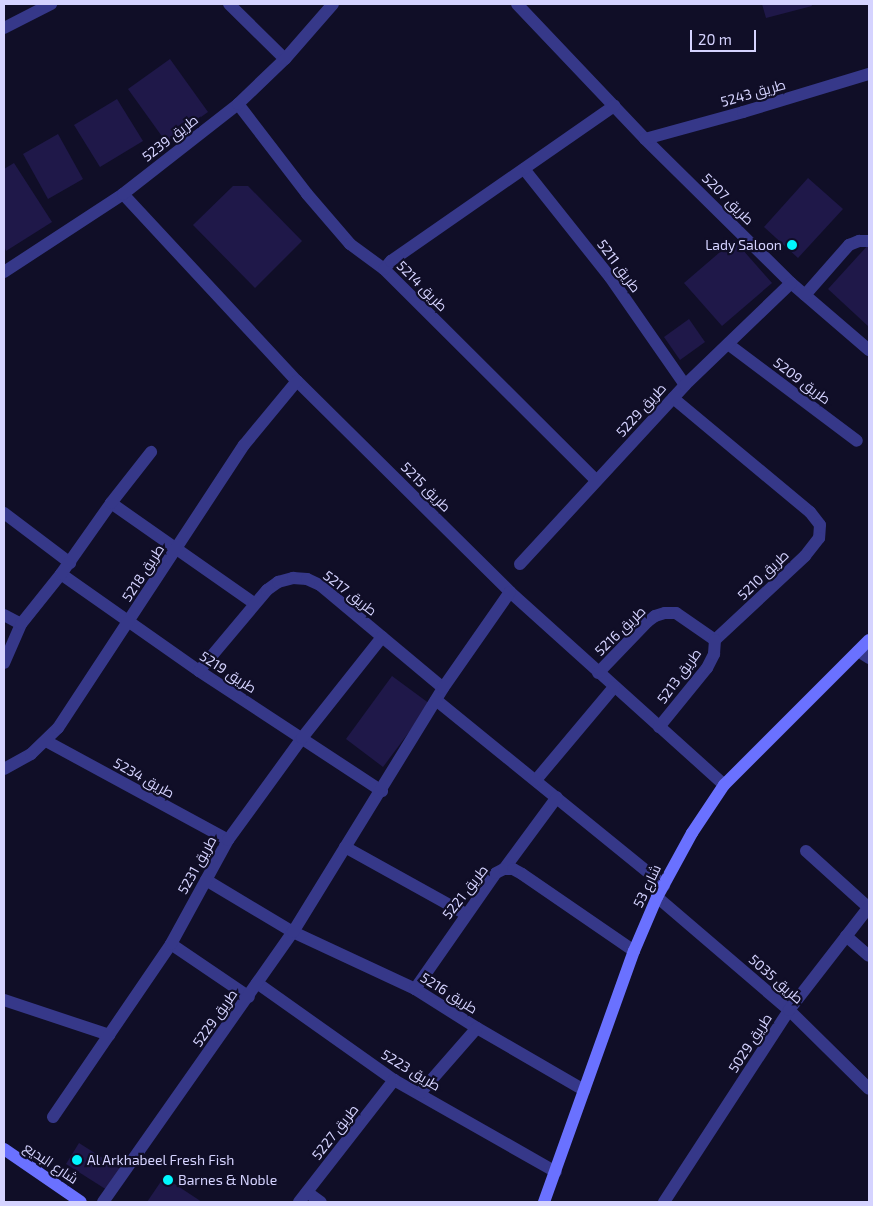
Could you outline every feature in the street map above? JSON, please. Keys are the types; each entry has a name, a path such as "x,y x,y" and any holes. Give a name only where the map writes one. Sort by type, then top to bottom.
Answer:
{"street":[{"path":"4,28 50,4"},
{"path":"229,4 285,59"},
{"name":"طريق 5239","path":"4,272 122,194 238,104 285,59 333,4"},
{"name":"طريق 5207","path":"517,4 645,139 791,283 869,350"},
{"name":"طريق 5243","path":"645,139 869,74"},
{"name":"طريق 5214","path":"238,104 307,194 350,244 384,269 596,480"},
{"path":"384,269 391,261 614,106"},
{"name":"طريق 5211","path":"524,169 610,277 685,385"},
{"name":"طريق 5215","path":"122,194 297,381 510,592 724,785"},
{"path":"805,295 849,245 859,241 869,241"},
{"name":"طريق 5229","path":"520,564 685,385 791,283"},
{"name":"طريق 5209","path":"728,344 857,441"},
{"name":"طريق 5218","path":"4,769 31,754 46,741 69,714 244,445 297,381"},
{"name":"طريق 5210","path":"673,398 810,512 820,525 819,538 805,556 715,640"},
{"path":"4,663 21,624 70,563 111,503 151,452"},
{"path":"111,503 254,603"},
{"path":"4,513 70,563"},
{"name":"طريق 5219","path":"61,574 199,671 382,791"},
{"name":"طريق 5217","path":"199,671 254,603 278,582 292,578 307,579 332,594 443,688"},
{"name":"طريق 5229","path":"103,1202 293,932 382,791 443,688 510,592"},
{"name":"طريق 5216","path":"598,673 647,622 665,612 676,613 715,640"},
{"path":"4,615 21,624"},
{"name":"طريق 5231","path":"53,1117 171,944 228,840 302,738 382,637"},
{"name":"طريق 5213","path":"659,727 707,668 714,654 715,640"},
{"name":"شارع 53","path":"544,1202 634,951 657,897 692,833 724,785 864,654 869,640"},
{"path":"536,780 614,687"},
{"path":"436,700 664,886"},
{"name":"طريق 5234","path":"46,741 228,840"},
{"path":"504,869 557,797"},
{"path":"345,847 466,914"},
{"path":"806,851 869,907"},
{"name":"طريق 5221","path":"415,989 496,873 504,869 513,869 522,874 634,951"},
{"name":"طريق 5216","path":"206,880 293,932 415,989 477,1028 584,1090"},
{"name":"طريق 5035","path":"657,897 789,1010 869,1089"},
{"name":"طريق 5029","path":"670,1200 789,1010 869,907"},
{"path":"846,936 869,956"},
{"path":"171,944 249,997"},
{"name":"طريق 5223","path":"257,983 394,1080 420,1093 556,1172"},
{"path":"4,1000 109,1035"},
{"path":"420,1093 477,1028"},
{"name":"طريق 5227","path":"303,1197 394,1080"},
{"name":"شارع البديع","path":"4,1149 81,1202"},
{"path":"303,1197 321,1202"}],"building":[{"path":"762,4 811,4 812,6 766,18"},
{"path":"170,59 208,112 166,142 128,89"},
{"path":"117,99 143,141 100,167 74,125"},
{"path":"58,134 83,179 48,199 23,154"},
{"path":"14,163 52,222 6,251 4,246 4,169"},
{"path":"808,178 843,209 798,258 764,227"},
{"path":"233,186 248,186 302,241 255,288 193,225"},
{"path":"734,240 772,283 722,326 684,283"},
{"path":"869,244 869,327 828,289"},
{"path":"689,319 705,342 680,360 664,337"},
{"path":"392,676 430,704 383,767 346,739"},
{"path":"79,1143 120,1169 107,1190 66,1164"},
{"path":"164,1177 202,1202 147,1202"}],"place":[{"name":"Lady Saloon","path":"792,245"},
{"name":"Al Arkhabeel Fresh Fish","path":"77,1160"},
{"name":"Barnes & Noble","path":"168,1180"}]}
